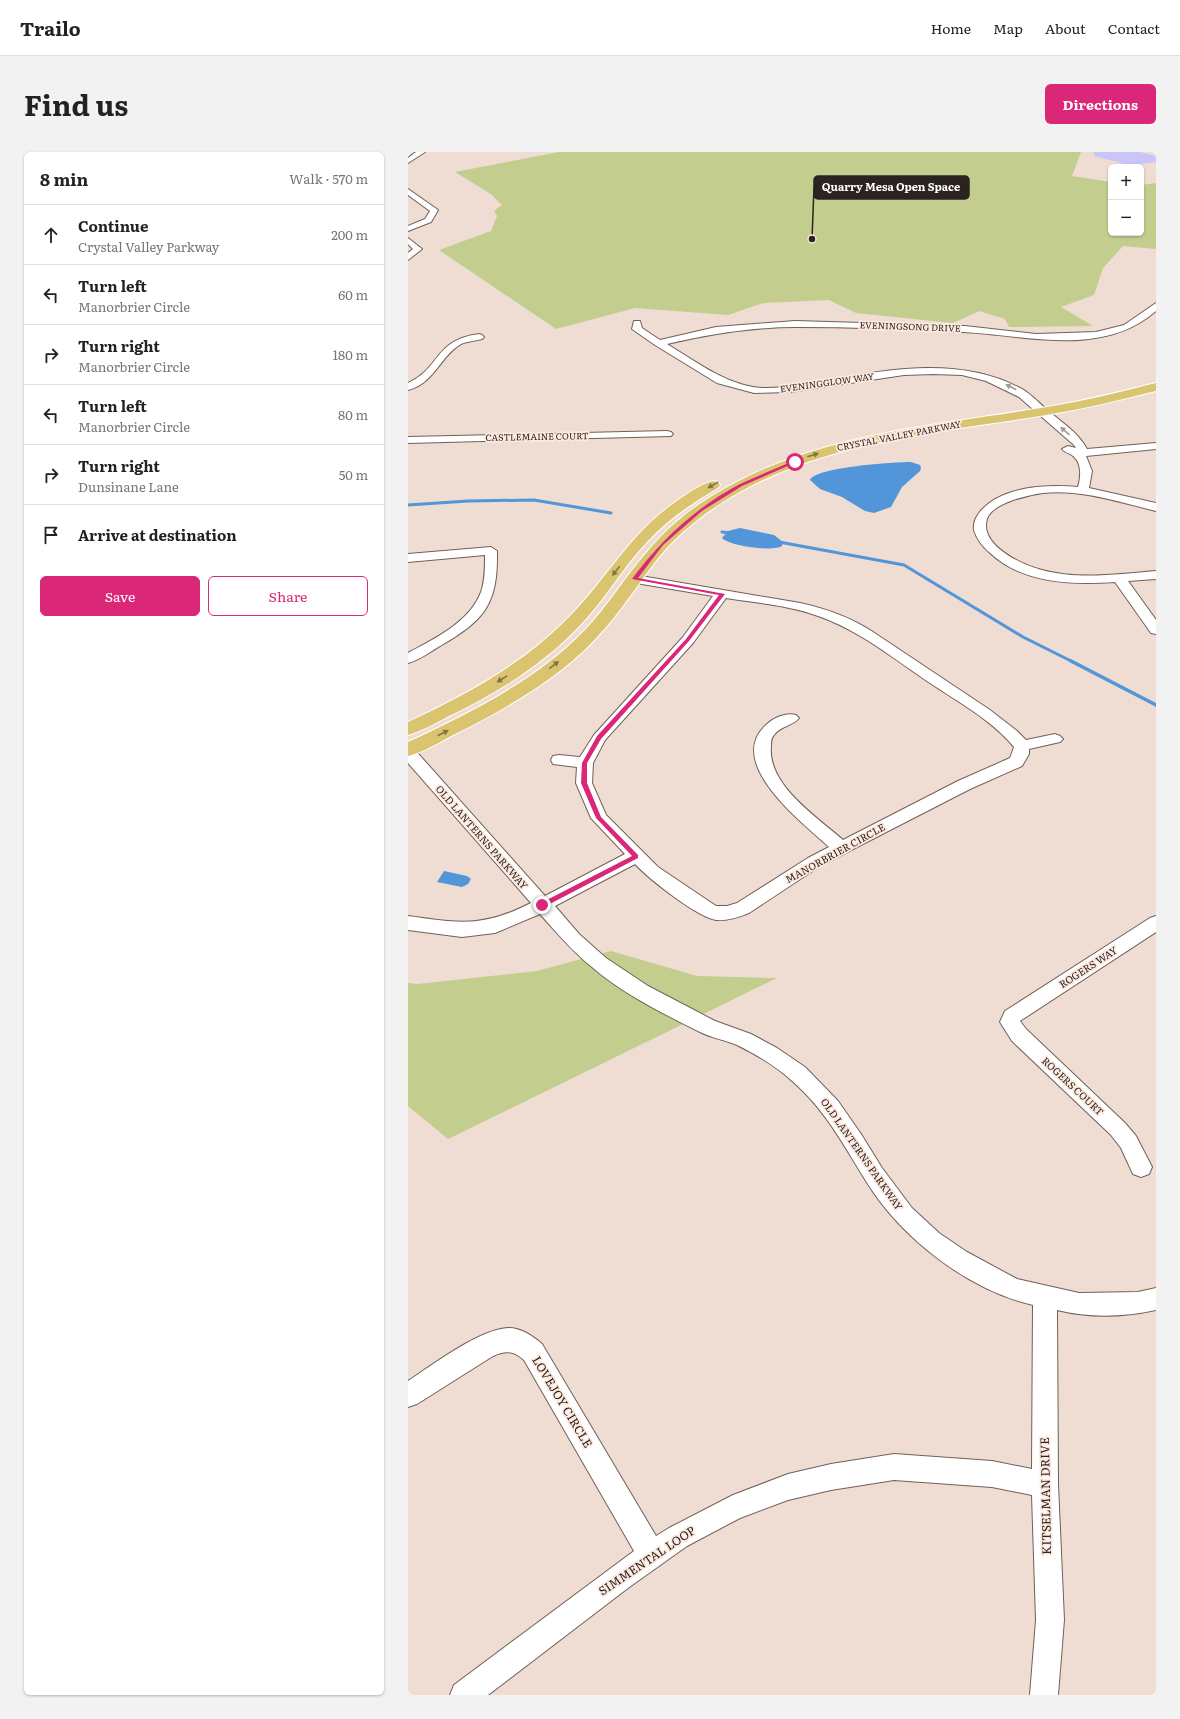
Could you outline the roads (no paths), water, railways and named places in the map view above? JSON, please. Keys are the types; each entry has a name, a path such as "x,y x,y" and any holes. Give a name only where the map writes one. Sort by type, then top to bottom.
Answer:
{"main road":[{"name":"CRYSTAL VALLEY PARKWAY","path":"408,750 479,714 525,686 553,666 590,634 610,612 662,544 688,519 726,494 775,469 814,455 854,444 1028,409 1112,388 1156,375"},
{"name":"CRYSTAL VALLEY PARKWAY","path":"408,729 485,690 512,673 549,645 584,612 627,557 650,531 682,504 725,478 782,452 867,430 1108,399 1156,386"}],"street":[{"path":"408,161 414,154"},
{"path":"408,191 434,210 431,218 408,229"},
{"path":"408,240 418,249 408,257"},
{"name":"EVENINGSONG DRIVE","path":"658,343 690,334 716,330 795,324 970,329 1036,337 1078,337 1104,333 1127,327 1142,319 1156,306"},
{"name":"EVENINGGLOW WAY","path":"637,323 637,329 720,381 754,390 790,389 898,373 944,372 968,374 995,380 1015,389 1028,409"},
{"path":"408,387 425,379 456,343 479,337"},
{"name":"EVENINGGLOW WAY","path":"944,372 987,384 1028,409"},
{"path":"1028,409 1076,440 1082,449 1078,453"},
{"name":"CASTLEMAINE COURT","path":"408,440 667,434"},
{"path":"1058,442 1069,450 1078,453 1156,446"},
{"path":"1078,453 1086,471 1087,480 1083,490"},
{"path":"1156,507 1083,490 1055,489 1032,491 1013,495 997,502 987,511 981,521 980,531 994,551 1008,562 1025,569 1044,574 1085,580 1156,574"},
{"path":"408,558 491,551 491,580 487,595 475,613 443,639 408,659"},
{"path":"1119,578 1156,630"},
{"path":"635,579 800,607 821,612 849,623 985,713 1012,734 1022,746 1055,739"},
{"name":"MANORBRIER CIRCLE","path":"722,594 688,640 599,738 585,763 584,783 598,818 652,871 711,912 721,914 733,912 743,908 814,862 964,785 1016,762 1022,754 1022,746"},
{"path":"791,718 773,726 767,733 763,742 762,757 766,771 786,797 841,848"},
{"name":"OLD LANTERNS PARKWAY","path":"408,753 542,905 573,939 599,963 641,991 708,1027 744,1040 770,1054 798,1074 831,1107 854,1140 874,1175 904,1215 931,1240 959,1260 1014,1289 1079,1304 1138,1303 1156,1299"},
{"path":"559,760 585,763"},
{"path":"408,923 462,930 495,926 542,905 636,856"},
{"name":"ROGERS WAY","path":"1019,1011 1154,928"},
{"name":"ROGERS COURT","path":"1019,1011 1010,1019 1013,1028 1118,1129 1128,1142 1141,1167"},
{"name":"KITSELMAN DRIVE","path":"1044,1695 1050,1620 1045,1484 1045,1296"},
{"name":"LOVEJOY CIRCLE","path":"408,1395 490,1343 506,1340 522,1343 533,1352 652,1555"},
{"name":"SIMMENTAL LOOP","path":"464,1695 618,1578 678,1537 733,1508 788,1487 831,1477 894,1467 992,1474 1045,1484"}],"water":[{"path":"911,462 920,465 920,471 902,487 891,507 874,513 865,511 842,497 820,489 810,480 815,475 840,469 874,464"},
{"path":"740,528 774,535 783,542 782,546 777,548 761,548 742,546 726,541 722,538 728,531"},
{"path":"444,871 467,876 471,879 468,884 462,887 437,882"}],"waterway":[{"path":"408,505 468,501 534,500 611,513"},
{"path":"722,532 731,533"},
{"path":"779,542 904,565 1023,637 1071,661"},
{"path":"1071,661 1156,705"}],"place":[{"name":"Quarry Mesa Open Space","path":"812,239"}]}
